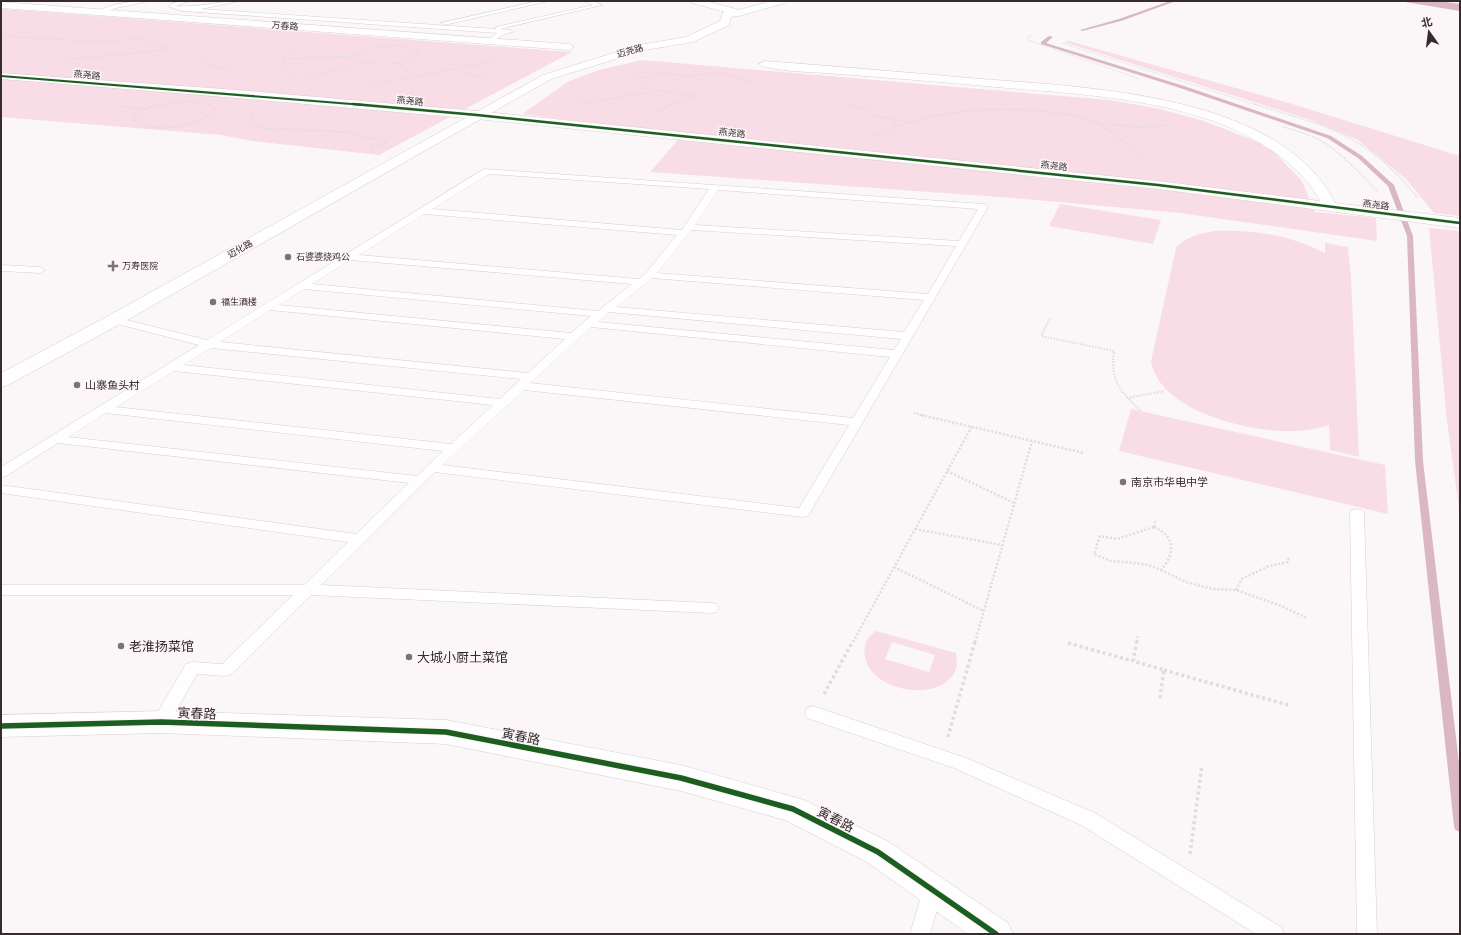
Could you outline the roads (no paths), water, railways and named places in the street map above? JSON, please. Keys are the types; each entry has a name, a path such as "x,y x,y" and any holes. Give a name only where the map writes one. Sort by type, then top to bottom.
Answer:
{"street":[{"path":"695,1 740,13"},
{"name":"迈尧路","path":"478,115 547,77 643,47 689,40 725,23 726,14 740,13 782,1"},
{"name":"万春路","path":"1,5 490,42 505,38 569,47"},
{"path":"765,64 1075,90 1126,96 1186,110 1260,136 1290,156 1317,182 1330,207"},
{"name":"燕尧路","path":"1,76 237,94 478,115 1158,185 1456,223"},
{"name":"迈化路","path":"1,381 114,320 478,115"},
{"name":"寅春路","path":"1,726 161,722 446,732 681,778 793,809 878,852 996,934"}],"lane":[{"path":"98,12 115,6 146,1"},
{"path":"186,1 172,6 174,8 183,9 510,32 505,38"},
{"path":"183,9 236,1"},
{"path":"429,27 546,1"},
{"path":"486,30 599,5 587,1"},
{"path":"1,473 487,171 984,207 803,512 432,468"},
{"path":"161,722 192,668 226,670 419,480 588,324 646,278 687,230 715,187"},
{"path":"422,211 687,230 962,244"},
{"path":"348,257 931,297"},
{"path":"1,268 40,270"},
{"path":"302,286 908,336"},
{"path":"269,307 574,337"},
{"path":"114,320 208,344 531,377"},
{"path":"588,324 897,354"},
{"path":"171,367 503,403"},
{"path":"521,386 857,422"},
{"path":"104,409 454,448"},
{"path":"55,439 419,480"},
{"path":"1,489 359,539"},
{"path":"1357,513 1367,934"},
{"path":"1,590 308,590 711,608"},
{"path":"814,713 942,756 1088,819 1274,934"},
{"path":"920,934 933,890"}],"waterway":[{"path":"1082,30 1120,20 1174,1"},
{"path":"1051,37 1043,43 1182,87 1329,137 1360,157 1391,185 1410,236 1419,461 1460,826"}],"place":[{"name":"石婆婆烧鸡公","path":"288,257"},
{"name":"万寿医院","path":"113,266"},
{"name":"福生酒楼","path":"213,302"},
{"name":"山寨鱼头村","path":"77,385"},
{"name":"南京市华电中学","path":"1123,482"},
{"name":"老淮扬菜馆","path":"121,646"},
{"name":"大城小厨土菜馆","path":"409,657"}]}
